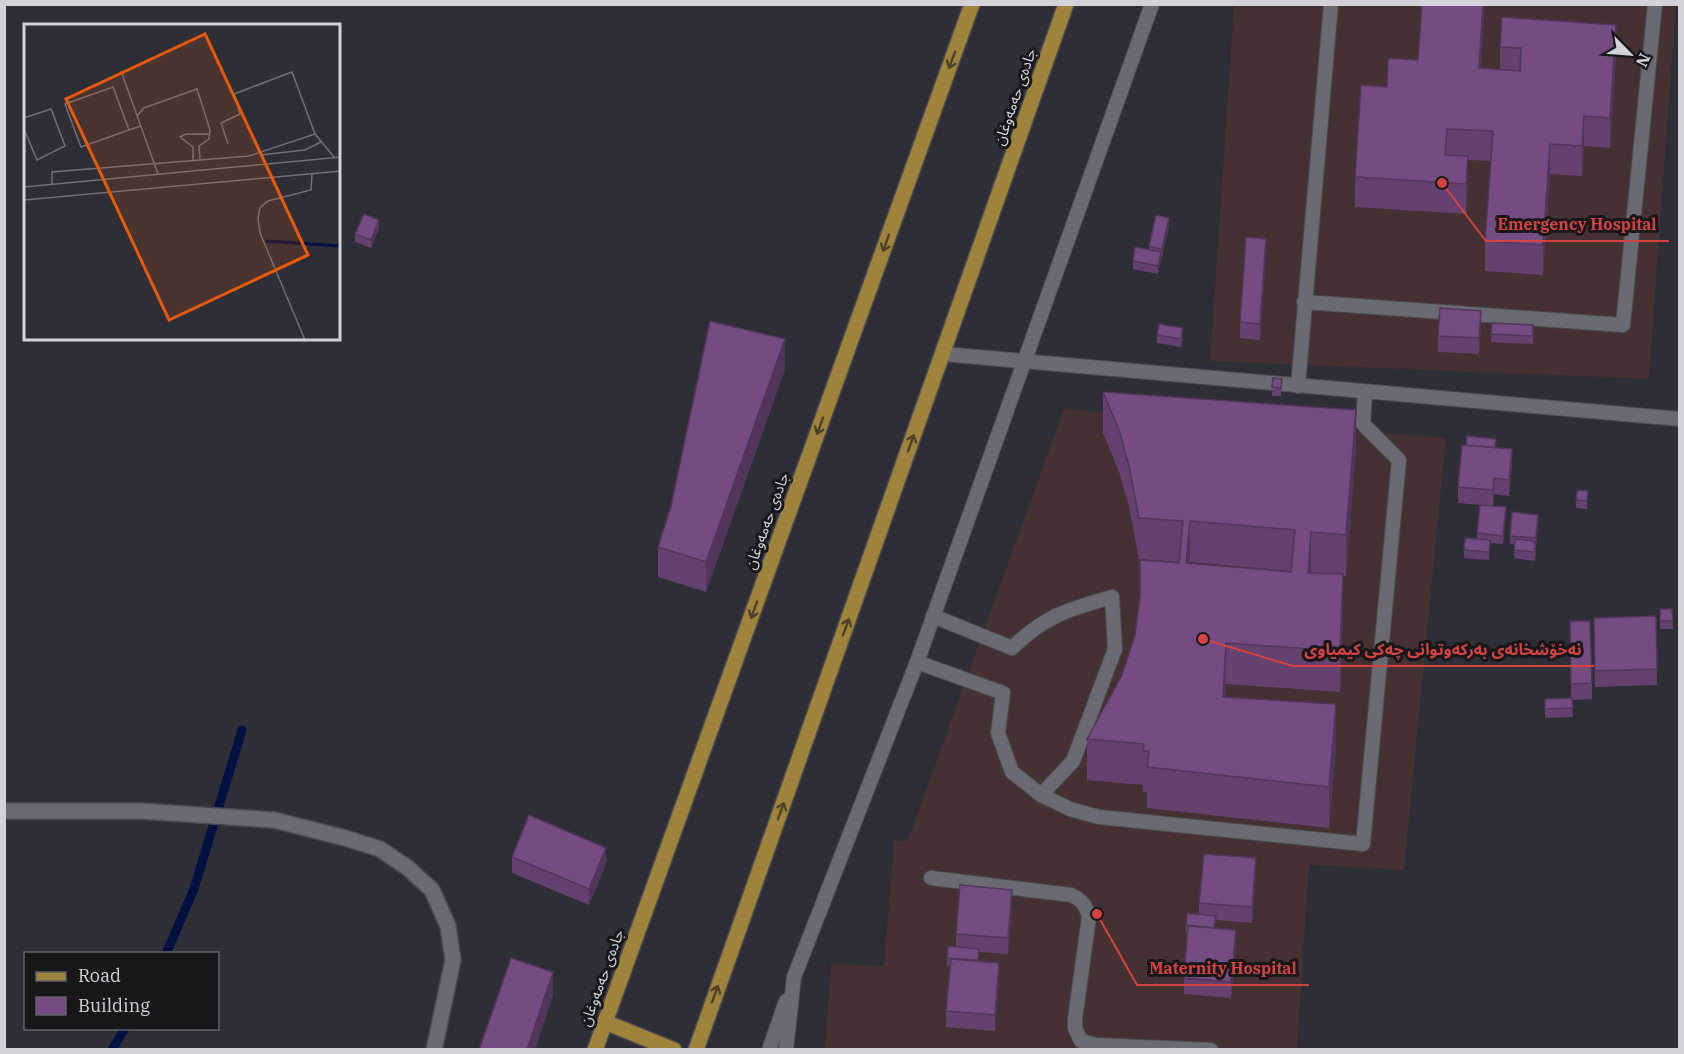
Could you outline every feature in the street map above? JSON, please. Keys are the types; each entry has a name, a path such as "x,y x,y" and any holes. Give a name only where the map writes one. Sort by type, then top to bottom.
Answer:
{"main road":[{"name":"جادەی حەمەوغان","path":"595,1050 972,4"},
{"name":"جادەی حەمەوغان","path":"696,1050 1066,4"},
{"path":"605,1022 674,1050"}],"street":[{"path":"4,811 140,811 274,820 380,849 408,868 432,890 448,926 453,960 434,1050"}],"lane":[{"path":"769,1050 794,977 917,662 1152,4"},
{"path":"1298,386 1331,4"},
{"path":"1304,302 1623,326 1655,4"},
{"path":"943,354 1022,363 1680,419"},
{"path":"917,662 1003,693 998,734 1012,772 1041,795 1070,809 1099,817 1363,844 1399,460 1363,424 1365,392"},
{"path":"933,616 1012,648 1032,629 1064,610 1112,597 1115,649 1073,761 1041,795"},
{"path":"931,878 1071,895 1080,899 1086,906 1089,917 1075,1018 1075,1028 1081,1041 1096,1045 1211,1050"},
{"path":"786,1050 794,977"}],"shaded area":[{"path":"1234,5 1676,5 1649,379 1210,361"},
{"path":"1064,409 1446,438 1404,870 1309,865 1297,1049 825,1050 831,964 884,966 894,841 908,840"}],"building":[{"path":"1422,4 1483,4 1479,68 1520,71 1521,48 1500,47 1502,17 1616,25 1610,118 1584,116 1582,146 1550,144 1543,245 1485,241 1493,131 1447,129 1445,155 1468,156 1466,184 1355,177 1361,85 1387,87 1388,58 1418,60"},
{"path":"364,214 379,220 371,240 355,234"},
{"path":"1156,215 1169,218 1162,249 1149,246"},
{"path":"1246,237 1266,239 1260,324 1240,322"},
{"path":"1135,247 1161,252 1158,266 1133,261"},
{"path":"1440,308 1481,311 1479,338 1438,336"},
{"path":"710,321 785,339 706,562 658,547 671,506"},
{"path":"1492,323 1533,325 1533,336 1491,334"},
{"path":"1159,324 1183,328 1181,339 1157,335"},
{"path":"1273,378 1282,379 1281,388 1272,387"},
{"path":"1103,392 1356,410 1346,535 1311,532 1308,573 1343,574 1340,651 1226,643 1223,697 1336,704 1329,787 1147,767 1149,751 1143,751 1144,744 1087,739 1122,675 1135,635 1140,596 1140,560 1179,563 1183,521 1139,518 1119,430","holes":["1190,521 1295,530 1291,572 1186,563"]},
{"path":"1467,436 1496,439 1495,448 1466,445"},
{"path":"1462,445 1512,449 1509,480 1494,478 1493,490 1458,487"},
{"path":"1577,490 1588,491 1587,501 1576,500"},
{"path":"1480,505 1506,507 1503,536 1477,533"},
{"path":"1512,512 1538,515 1536,538 1510,536"},
{"path":"1465,538 1490,540 1489,552 1464,550"},
{"path":"1515,539 1535,541 1535,552 1514,550"},
{"path":"1660,609 1672,609 1673,621 1660,621"},
{"path":"1656,616 1657,669 1595,671 1594,618"},
{"path":"1570,621 1590,621 1592,683 1571,684"},
{"path":"1572,698 1573,708 1545,709 1545,699"},
{"path":"529,815 606,848 589,889 512,857"},
{"path":"1204,854 1256,858 1252,907 1199,903"},
{"path":"960,885 1012,890 1008,938 956,934"},
{"path":"1187,913 1216,916 1214,928 1186,925"},
{"path":"1188,926 1236,930 1231,982 1184,978"},
{"path":"948,946 979,949 978,960 947,958"},
{"path":"511,958 553,972 527,1050 479,1050"},
{"path":"951,959 999,963 995,1015 946,1011"}],"waterway":[{"path":"167,952 194,889 242,730"},
{"path":"112,1050 124,1030"}],"place":[{"name":"Emergency Hospital","path":"1442,183"},
{"name":"نەخۆشخانەی بەرکەوتوانی چەکی کیمیاوی","path":"1203,639"},
{"name":"Maternity Hospital","path":"1097,914"}]}
